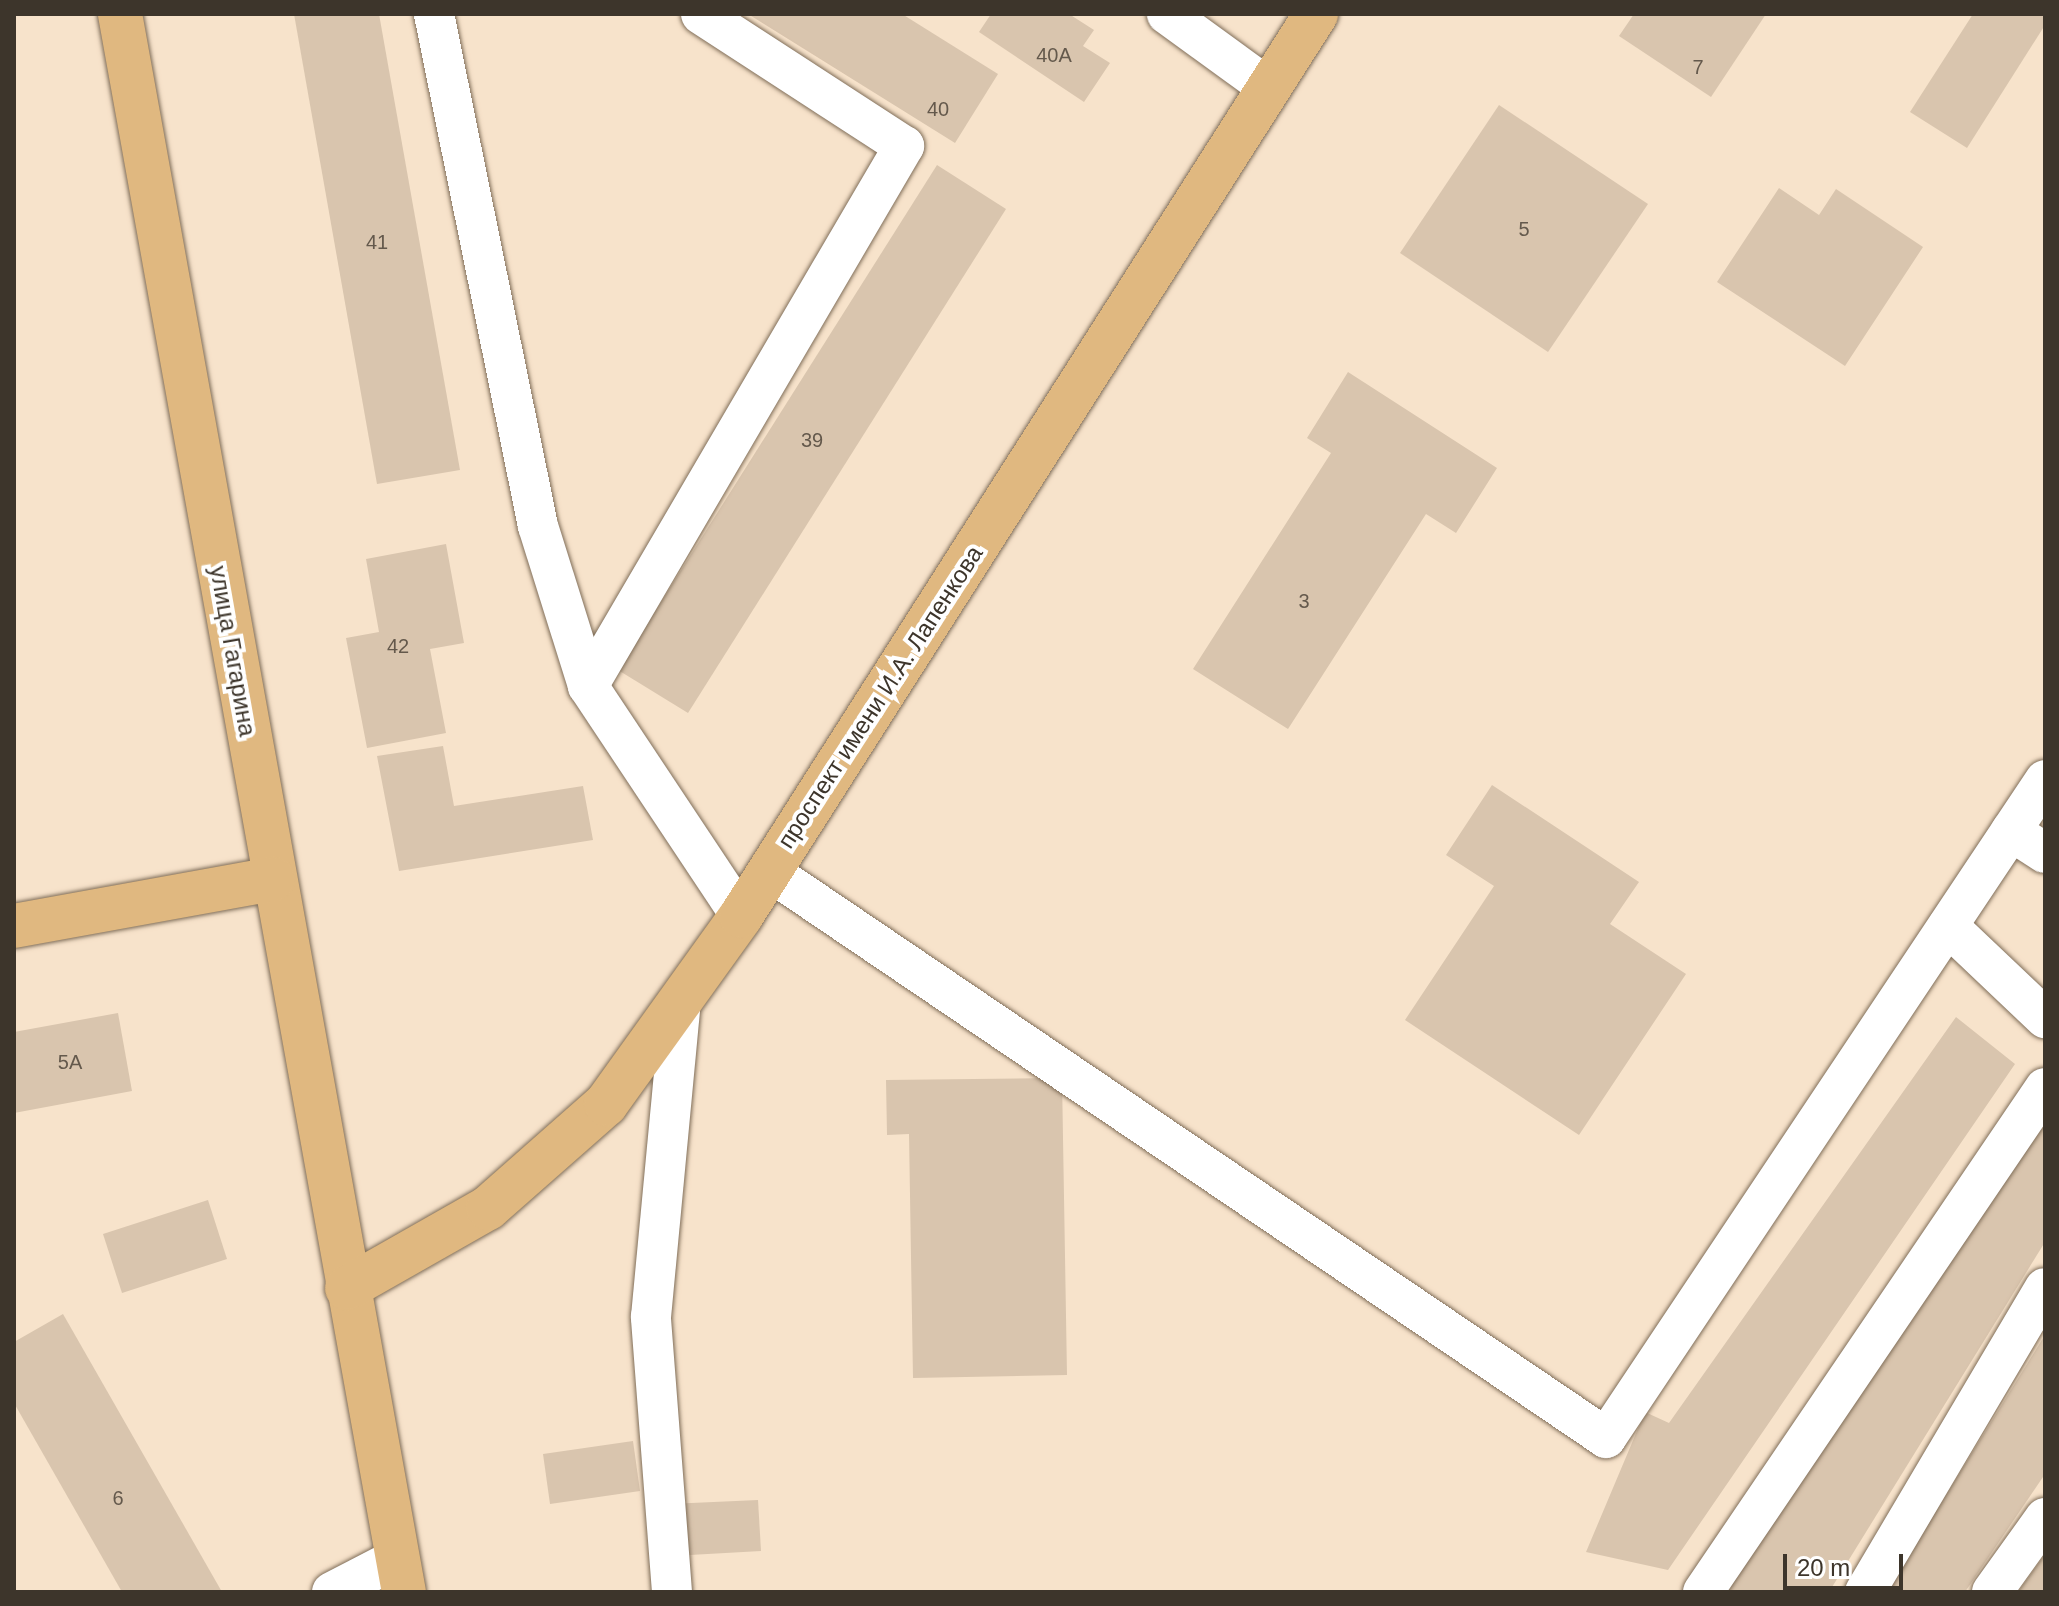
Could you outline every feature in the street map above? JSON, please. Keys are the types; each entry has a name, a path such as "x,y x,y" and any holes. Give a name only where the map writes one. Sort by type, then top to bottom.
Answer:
{"main road":[{"name":"улица Гагарина","path":"120,14 273,879 401,1575"},
{"name":"проспект имени И.А. Лапенкова","path":"347,1288 488,1208 606,1104 741,916 1316,14"},
{"path":"14,926 273,879"}],"street":[{"path":"434,14 538,526 588,686 741,916"},
{"path":"588,686 904,146 701,14"},
{"path":"1167,14 1269,88"},
{"path":"769,871 1606,1438 2045,780"},
{"path":"2011,831 2045,853"},
{"path":"1948,926 2045,1018"},
{"path":"672,1592 651,1317 681,1001"},
{"path":"1703,1592 2045,1088"},
{"path":"1865,1592 2045,1288"},
{"path":"1992,1592 2045,1518"},
{"path":"332,1592 401,1575"}],"building":[{"path":"294,14 379,14 460,470 377,484"},
{"path":"748,14 902,14 998,74 955,143"},
{"path":"991,14 1069,14 1094,30 1083,46 1110,63 1084,102 979,32"},
{"path":"1634,14 1766,14 1711,97 1619,36"},
{"path":"1973,14 2045,14 2045,25 1967,148 1910,112"},
{"path":"1499,105 1648,204 1548,352 1400,253"},
{"path":"937,165 1006,209 688,713 618,670"},
{"path":"1779,188 1819,215 1836,189 1923,247 1845,366 1717,282"},
{"path":"1348,372 1497,468 1456,533 1426,514 1288,729 1193,669 1331,453 1307,438"},
{"path":"446,544 464,643 430,649 446,733 367,748 346,638 379,632 366,559"},
{"path":"443,746 454,806 583,786 593,840 399,871 377,756"},
{"path":"1492,785 1639,882 1610,924 1686,974 1579,1135 1405,1020 1494,886 1446,855"},
{"path":"118,1013 132,1091 14,1113 14,1032"},
{"path":"1956,1017 2015,1064 1668,1570 1586,1552 1645,1412 1669,1423"},
{"path":"1062,1078 1067,1375 913,1378 909,1134 887,1135 886,1080"},
{"path":"2045,1120 2045,1242 1829,1592 1727,1592"},
{"path":"208,1200 227,1259 122,1293 103,1234"},
{"path":"63,1314 222,1592 122,1592 14,1403 14,1342"},
{"path":"2045,1335 2045,1474 1965,1592 1886,1592"},
{"path":"633,1441 640,1491 550,1504 543,1454"},
{"path":"758,1500 761,1551 672,1556 669,1504"},
{"path":"2045,1554 2045,1592 2018,1592"}]}
